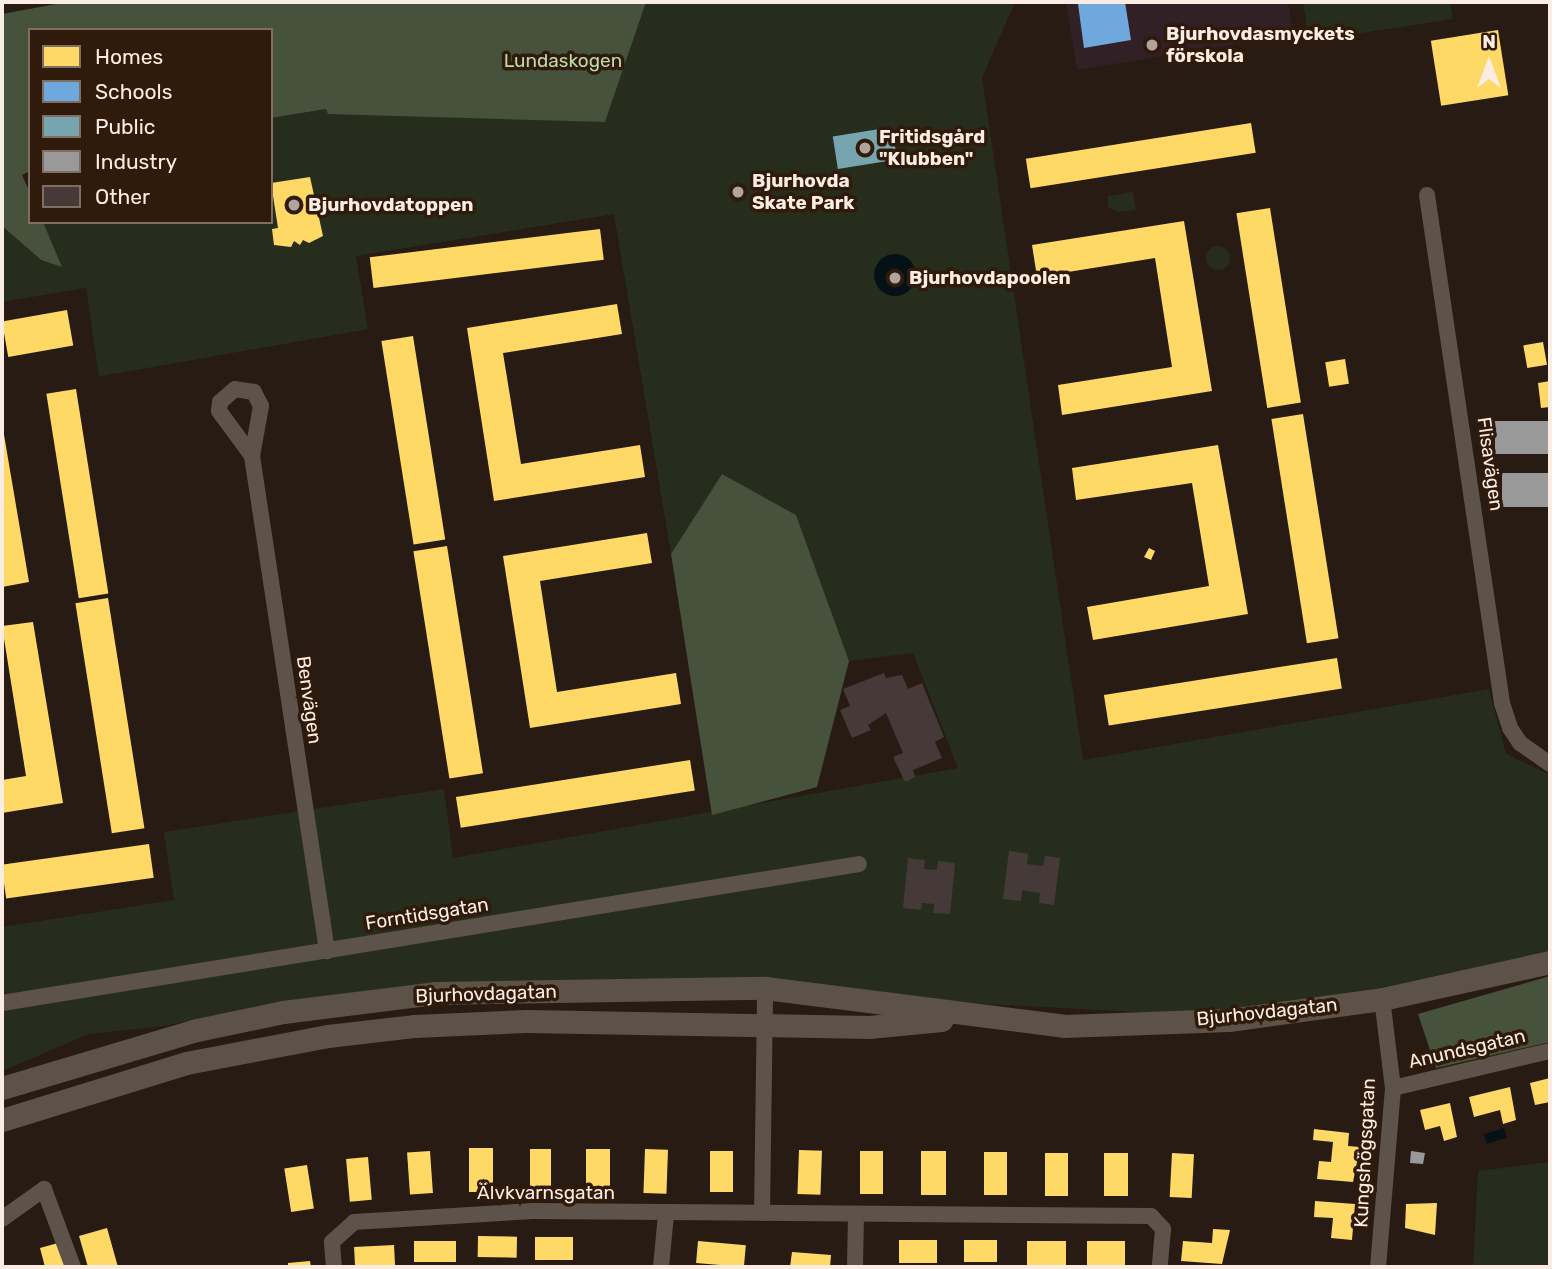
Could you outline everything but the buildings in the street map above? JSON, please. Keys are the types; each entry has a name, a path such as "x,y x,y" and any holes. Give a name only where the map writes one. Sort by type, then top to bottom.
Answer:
{"main road":[{"name":"Bjurhovdagatan","path":"2,1088 197,1030 372,1000 435,993 765,988 1064,1026 1229,1020 1382,999 1550,962"},
{"name":"Bjurhovdagatan","path":"2,1120 186,1063 328,1036 472,1023 869,1027 979,1016"}],"street":[{"name":"Flisavägen","path":"1427,195 1502,703 1516,737 1530,754 1550,764"},
{"name":"Benvägen","path":"252,456 327,951"},
{"name":"Forntidsgatan","path":"2,1003 859,864"},
{"path":"762,1213 765,988"},
{"name":"Kungshögsgatan","path":"1378,1267 1393,1088 1382,999"},
{"name":"Anundsgatan","path":"1393,1088 1550,1051"},
{"path":"2,1219 44,1189 73,1267"},
{"name":"Älvkvarnsgatan","path":"334,1267 332,1242 354,1222 416,1216 533,1211 1156,1219 1163,1229 1160,1267"},
{"path":"661,1267 666,1214"},
{"path":"855,1267 856,1214"}],"shaded area":[{"name":"Bjurhovdasmyckets förskola","path":"1066,2 1288,2 1293,35 1077,70"},
{"name":"Bjurhovdapoolen","path":"895,254 910,260 916,275 910,290 895,296 880,290 874,275 880,260"},
{"path":"1504,1128 1507,1138 1487,1144 1484,1134"}],"green space":[{"name":"Lundaskogen","path":"67,2 646,2 605,122 328,114 326,109 273,118 273,28 28,28 28,172 22,175 28,188 28,224 44,224 62,267 41,260 2,226 2,14"},
{"path":"646,2 1015,2 982,78 1083,760 1489,689 1506,754 1550,775 1550,952 1373,989 1192,1015 986,1004 765,985 300,999 164,1026 89,1034 2,1071 2,927 174,900 164,832 444,789 453,858 958,768 913,653 849,661 796,515 722,474 671,554 614,214 356,256 368,329 99,376 86,288 2,302 2,226 40,260 62,267 44,224 273,224 273,118 327,109 605,122"},
{"path":"1303,2 1450,2 1453,19 1309,41"},
{"path":"1133,192 1136,210 1117,212 1108,207 1108,196"},
{"path":"1218,246 1226,250 1230,258 1226,266 1218,270 1210,266 1206,258 1210,250"},
{"path":"722,474 796,515 849,661 817,787 712,815 671,554"},
{"path":"1550,976 1550,1042 1436,1068 1418,1014"},
{"path":"1550,1162 1550,1267 1473,1267 1478,1171"}],"place":[{"name":"Bjurhovdasmyckets förskola","path":"1152,45"},
{"name":"Fritidsgård \"Klubben\"","path":"865,148"},
{"name":"Bjurhovda Skate Park","path":"738,192"},
{"name":"Bjurhovdatoppen","path":"294,205"},
{"name":"Bjurhovdapoolen","path":"895,278"}]}
